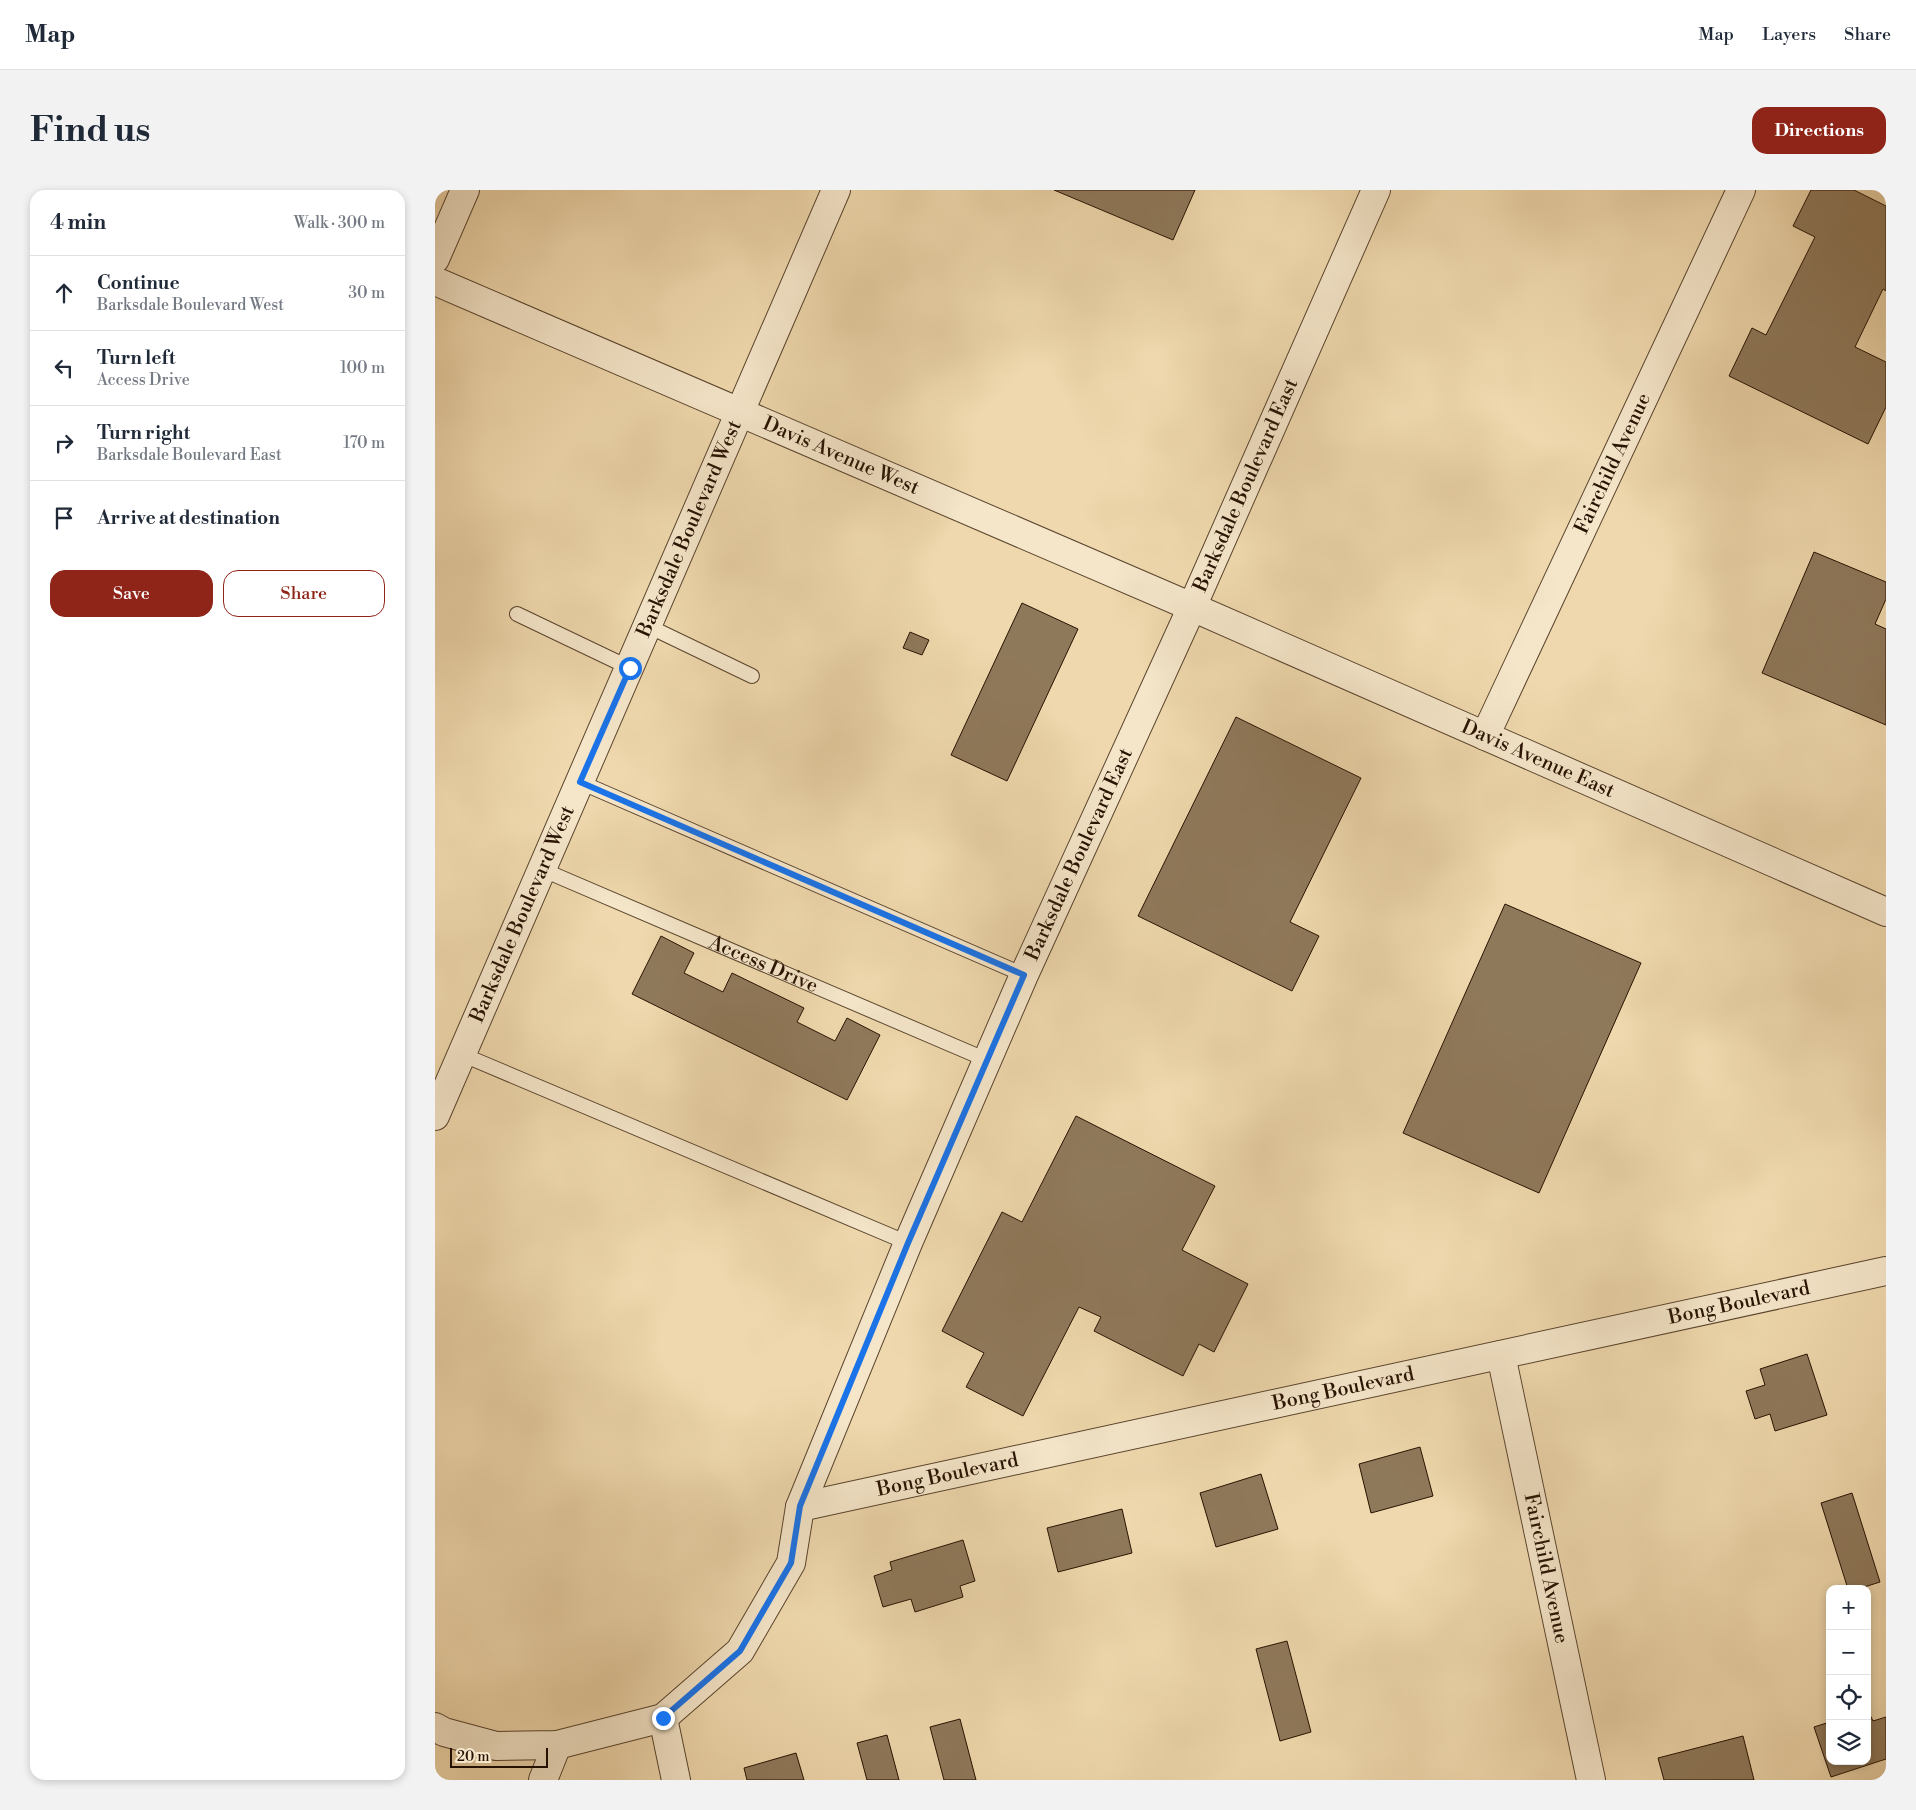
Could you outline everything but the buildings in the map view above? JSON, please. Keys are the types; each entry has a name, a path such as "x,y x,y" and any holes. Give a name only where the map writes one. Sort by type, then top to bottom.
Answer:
{"street":[{"path":"435,259 465,190"},
{"name":"Barksdale Boulevard West","path":"435,1116 836,190"},
{"name":"Barksdale Boulevard East","path":"557,1745 663,1718 740,1651 791,1563 800,1506 908,1243 1024,975 1192,607 1376,190"},
{"name":"Fairchild Avenue","path":"1485,736 1741,190"},
{"name":"Davis Avenue West","path":"435,281 1192,607"},
{"name":"Davis Avenue East","path":"1192,607 1886,912"},
{"name":"Bong Boulevard","path":"800,1506 1886,1271"},
{"name":"Fairchild Avenue","path":"1501,1355 1591,1780"},
{"path":"663,1718 676,1780"},
{"path":"435,1727 444,1732 496,1746 557,1745 543,1780"}],"lane":[{"path":"517,614 630,668"},
{"path":"648,626 752,676"},
{"path":"580,782 1024,975"},
{"name":"Access Drive","path":"541,869 987,1060"},
{"path":"461,1054 908,1243"}],"route":[{"path":"630,668 580,782 1024,975 908,1243 800,1506 791,1563 740,1651 663,1718"}]}
